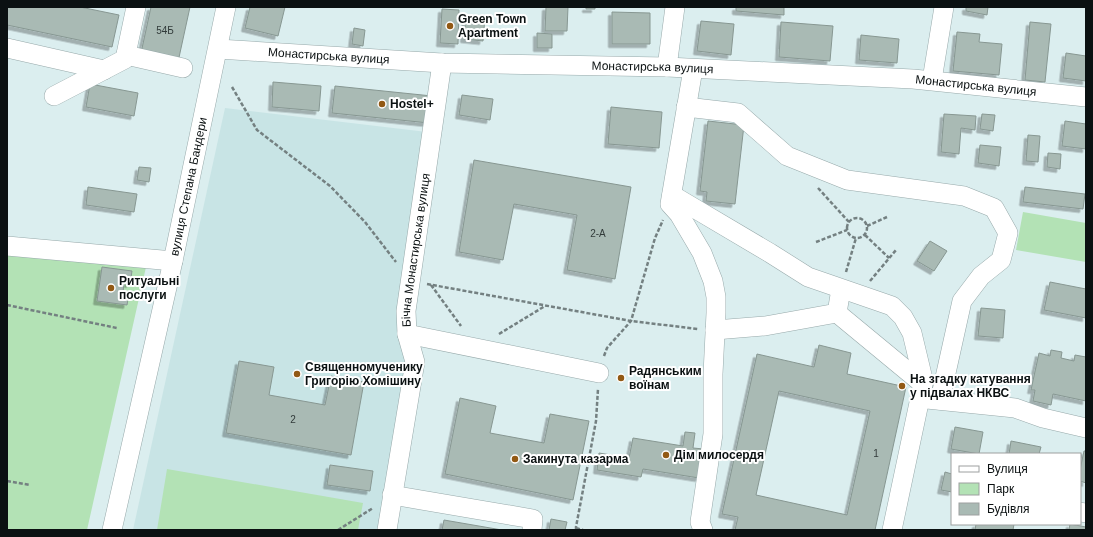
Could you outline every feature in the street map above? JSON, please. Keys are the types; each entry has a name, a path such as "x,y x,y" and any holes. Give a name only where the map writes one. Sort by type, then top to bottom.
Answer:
{"street":[{"path":"54,96 125,59 136,7"},
{"name":"вулиця Степана Бандери","path":"112,530 226,7"},
{"path":"667,68 676,7"},
{"path":"932,80 944,7"},
{"path":"7,48 104,70"},
{"name":"Монастирська вулиця","path":"218,49 442,63 667,68 932,80 1086,98"},
{"path":"126,55 183,68"},
{"name":"Бічна Монастирська вулиця","path":"387,530 415,362 407,334 406,311 442,63"},
{"path":"693,69 670,204 679,214 702,253 713,281 716,297 712,374 713,434 700,522 704,530"},
{"path":"686,107 738,113 787,156 847,180 964,196 994,208 1008,233 1001,260 981,276 962,302 940,400"},
{"path":"672,195 808,277 892,306 903,317 912,333 923,379 892,530"},
{"path":"7,246 172,260"},
{"path":"837,313 849,292"},
{"path":"715,330 765,326 837,313"},
{"path":"837,313 921,391 940,400 1015,408 1043,418 1086,428"},
{"path":"407,334 600,373"},
{"path":"392,495 533,519 532,530"}],"path":[{"path":"232,87 257,130 330,186 365,222 410,281 635,322 686,329 715,330"},
{"path":"867,226 887,217"},
{"path":"856,218 865,221 867,231 865,235 856,238 848,234 847,230 849,222 856,218"},
{"path":"816,242 847,230"},
{"path":"865,235 889,258"},
{"path":"849,292 856,238"},
{"path":"849,292 889,258 896,250"},
{"path":"430,285 476,348 545,306"},
{"path":"7,305 117,328"},
{"path":"7,481 30,485"},
{"path":"576,527 583,530"}],"shaded area":[{"path":"225,108 427,132 408,366 381,530 133,530"}],"green space":[{"path":"1023,212 1086,223 1086,262 1016,250"},
{"path":"7,254 146,267 87,530 7,530"},
{"path":"167,469 363,503 358,530 157,530"}],"building":[{"path":"7,7 80,7 119,15 112,47 7,25"},
{"path":"151,7 190,7 178,62 141,53"},
{"path":"250,7 285,7 278,36 245,28"},
{"path":"546,7 568,7 567,31 545,31"},
{"path":"586,7 595,7 595,9 586,9"},
{"path":"736,7 784,7 784,15 736,11"},
{"path":"966,7 988,7 987,15 966,11"},
{"name":"Green Town Apartment","path":"442,9 459,10 458,44 440,43"},
{"path":"612,12 650,13 650,44 612,44"},
{"path":"466,16 485,17 483,41 464,39"},
{"path":"701,21 734,24 731,55 697,51"},
{"path":"781,22 833,26 830,61 779,57"},
{"path":"1030,22 1051,24 1045,82 1025,80"},
{"path":"354,28 365,30 363,46 352,44"},
{"path":"957,32 980,34 979,42 1002,44 999,75 953,71"},
{"path":"537,33 552,34 552,48 537,48"},
{"path":"861,35 899,39 897,63 859,60"},
{"path":"1066,53 1086,56 1086,81 1063,78"},
{"path":"273,82 321,86 319,111 272,107"},
{"path":"90,84 138,93 134,116 86,107"},
{"name":"Hostel+","path":"335,86 432,96 429,123 332,113"},
{"path":"462,95 493,99 490,120 459,115"},
{"path":"611,107 662,112 659,148 608,144"},
{"path":"944,114 976,116 975,130 961,128 959,154 941,152"},
{"path":"982,114 995,115 993,131 980,129"},
{"path":"708,121 744,125 735,204 706,201 707,192 700,191"},
{"path":"1065,121 1086,124 1086,149 1062,146"},
{"path":"1028,135 1040,136 1038,162 1026,161"},
{"path":"980,145 1001,147 999,166 978,163"},
{"path":"1048,153 1061,154 1060,169 1047,167"},
{"path":"474,160 631,187 615,279 567,270 577,215 514,204 503,260 459,252"},
{"path":"139,167 151,168 149,182 137,180"},
{"path":"88,187 137,194 134,212 86,205"},
{"path":"1025,187 1085,194 1083,209 1023,202"},
{"path":"930,241 947,251 934,271 917,261"},
{"name":"Ритуальні послуги","path":"102,267 132,271 130,284 124,283 123,292 129,293 127,305 97,301"},
{"path":"1050,282 1086,289 1086,318 1044,310"},
{"path":"981,308 1005,310 1003,338 978,336"},
{"path":"819,345 851,353 847,374 906,387 875,530 735,530 738,517 722,514 757,354 814,367","holes":["779,391 870,411 847,515 756,495"]},
{"path":"1051,350 1062,352 1061,358 1074,361 1075,355 1086,357 1086,401 1053,394 1051,405 1033,401 1035,390 1031,390 1039,353 1050,356"},
{"path":"239,361 274,367 269,395 325,405 331,376 364,382 351,455 226,433"},
{"name":"Закинута казарма","path":"460,398 496,406 490,433 544,443 550,414 589,421 573,500 445,474"},
{"path":"955,427 983,432 979,453 951,449"},
{"name":"Дім милосердя","path":"685,432 695,433 693,448 704,449 699,478 643,469 641,477 597,470 599,453 629,458 633,438 683,446"},
{"path":"1011,441 1041,447 1039,453 1009,453"},
{"path":"1084,451 1086,451 1086,483 1081,481 1081,465"},
{"path":"330,465 373,471 370,491 327,485"},
{"path":"945,472 951,474 951,492 941,490"},
{"path":"551,519 567,522 565,530 549,530"},
{"path":"444,520 502,530 442,530"},
{"path":"976,525 1014,525 1013,530 975,530"},
{"path":"1070,525 1086,527 1086,530 1069,530"}],"place":[{"name":"Green Town Apartment","path":"450,26"},
{"name":"Hostel+","path":"382,104"},
{"name":"Ритуальні послуги","path":"111,288"},
{"name":"Священномученику Григорію Хомішину","path":"297,374"},
{"name":"Радянським воїнам","path":"621,378"},
{"name":"На згадку катування у підвалах НКВС","path":"902,386"},
{"name":"Дім милосердя","path":"666,455"},
{"name":"Закинута казарма","path":"515,459"}]}
